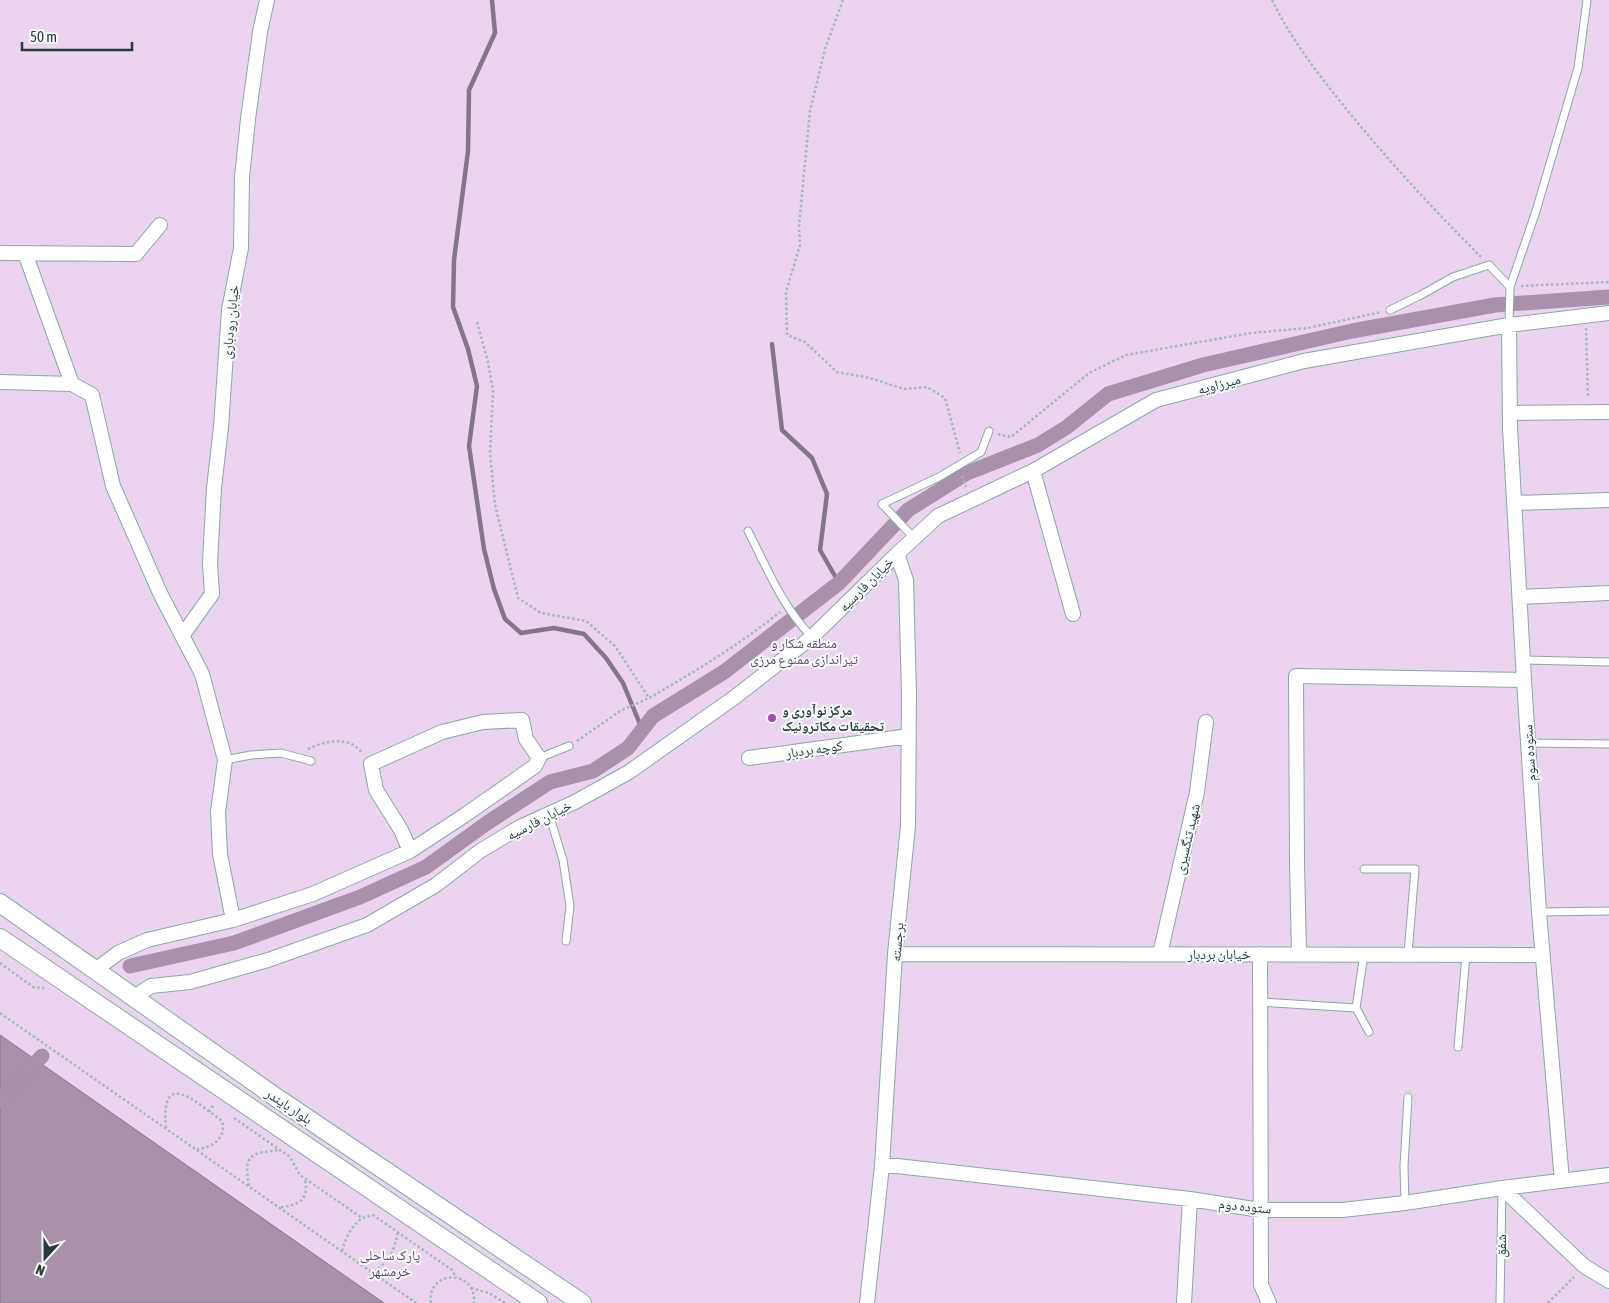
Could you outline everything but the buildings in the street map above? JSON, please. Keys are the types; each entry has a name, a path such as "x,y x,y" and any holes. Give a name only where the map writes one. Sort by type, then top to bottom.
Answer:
{"street":[{"name":"خیابان رودباری","path":"182,636 212,594 210,564 214,488 221,427 230,310 241,248 242,177 260,32 267,0"},
{"path":"0,254 136,254 160,225"},
{"path":"25,253 72,384"},
{"name":"میرزاویه","path":"896,554 910,533 938,516 1033,471 1156,400 1304,361 1509,319 1586,316 1609,313"},
{"name":"ستوده سوم","path":"1509,319 1510,413 1524,680 1539,912 1562,1181"},
{"path":"0,382 72,384 92,395 113,486 160,592 202,674 225,760 218,812 220,854 233,920"},
{"path":"1510,413 1609,412"},
{"path":"1033,471 1073,614"},
{"path":"1514,503 1609,500"},
{"name":"برجسته","path":"867,1303 882,1166 895,954 908,826 906,580 896,554"},
{"name":"خیابان فارسیه","path":"134,998 151,986 190,982 251,965 367,925 436,885 480,851 520,827 629,772 735,697 812,637 896,554"},
{"path":"1520,598 1609,593"},
{"path":"1299,954 1296,676 1524,680"},
{"path":"94,971 118,953 147,940 233,920 313,894 410,851 535,766 539,758 526,739 522,720 483,722 442,732 371,764 376,790 401,830 410,851"},
{"name":"شهید تنگسیری","path":"1160,954 1187,844 1197,792 1206,722"},
{"name":"کوچه بردبار","path":"749,758 908,736"},
{"name":"بلوار بایندر","path":"0,903 274,1096 582,1303"},
{"name":"بلوار بایندر","path":"0,938 538,1303"},
{"name":"خیابان بردبار","path":"895,954 1543,954"},
{"path":"1260,954 1261,1285 1269,1303"},
{"name":"ستوده دوم","path":"882,1166 898,1166 1260,1210 1342,1210 1609,1175"},
{"path":"1502,1188 1584,1266 1609,1281"},
{"path":"1184,1303 1190,1200"}],"lane":[{"path":"1509,319 1510,291 1536,211 1578,68 1587,0"},
{"path":"1390,310 1453,277 1489,265 1510,291"},
{"path":"910,533 882,504 962,468 981,452 989,432"},
{"path":"748,532 789,610 812,637"},
{"path":"1523,660 1609,662"},
{"path":"1528,743 1609,744"},
{"path":"539,758 568,746"},
{"path":"225,760 251,754 281,753 311,761"},
{"path":"549,814 563,860 570,906 566,941"},
{"path":"1364,869 1415,869 1408,954"},
{"path":"1539,912 1609,911"},
{"path":"1364,954 1356,1008 1369,1032"},
{"path":"1458,1047 1466,954"},
{"path":"1260,1002 1356,1008"},
{"path":"1405,1203 1404,1166 1408,1097"},
{"name":"شفق","path":"1500,1303 1502,1188"}],"path":[{"path":"843,0 825,49 810,111 799,226 800,245 786,292 787,335 805,342 837,372 870,378 904,388 927,386 946,398 966,487"},
{"path":"1272,0 1280,17 1314,71 1373,141 1447,223 1489,265"},
{"path":"1510,291 1534,285 1609,282"},
{"path":"989,432 1011,437 1089,373 1126,355 1251,333 1308,328 1390,310"},
{"path":"1586,316 1588,412"},
{"path":"477,322 488,362 493,391 490,452 495,505 518,598 541,613 586,621 615,646 649,698"},
{"path":"568,746 620,711 649,698 697,670 789,610"},
{"path":"293,756 314,746 340,740 358,747 371,764"},
{"path":"0,963 33,987 49,988"},
{"path":"0,1013 416,1303"},
{"path":"166,1129 164,1110 167,1099 174,1094 182,1093 222,1121 224,1127 222,1134 216,1142 207,1149 196,1149"},
{"path":"209,1112 214,1104 221,1109"},
{"path":"228,1114 290,1157 300,1176 362,1218"},
{"path":"249,1186 246,1169 251,1158 260,1152 280,1150"},
{"path":"279,1207 291,1206 302,1201 307,1190 304,1178"},
{"path":"342,1251 352,1226 362,1218 373,1215 452,1270 456,1277"},
{"path":"374,1272 385,1264 392,1254 398,1232"},
{"path":"1548,1303 1584,1266"},
{"path":"431,1303 432,1289 438,1282 456,1277 465,1281 472,1288 489,1293 505,1303"},
{"path":"472,1288 474,1303"}],"green space":[{"name":"منطقه شکار و تیراندازی ممنوع مرزی","path":"0,0 1609,0 1609,1303 0,1303"}],"shaded area":[{"path":"0,1035 384,1303 0,1303"}],"waterway":[{"path":"492,0 495,33 469,90 468,151 454,260 453,307 468,349 477,386 469,446 484,549 494,589 505,619 521,633 554,628 584,634 606,658 623,683 642,729"},
{"path":"130,966 234,943 360,897 426,867 487,823 550,782 593,771 628,748 653,716 724,672 839,583 908,510 967,473 1038,445 1067,427 1108,394 1203,365 1352,331 1495,305 1609,297"},
{"path":"772,344 782,430 812,458 827,494 820,550 839,583"},
{"path":"0,1101 42,1056"}],"place":[{"name":"مرکز نوآوری و تحقیقات مکاترونیک","path":"772,718"}],"park label":[{"name":"پارک ساحلی خرمشهر","path":"390,1264"}]}
